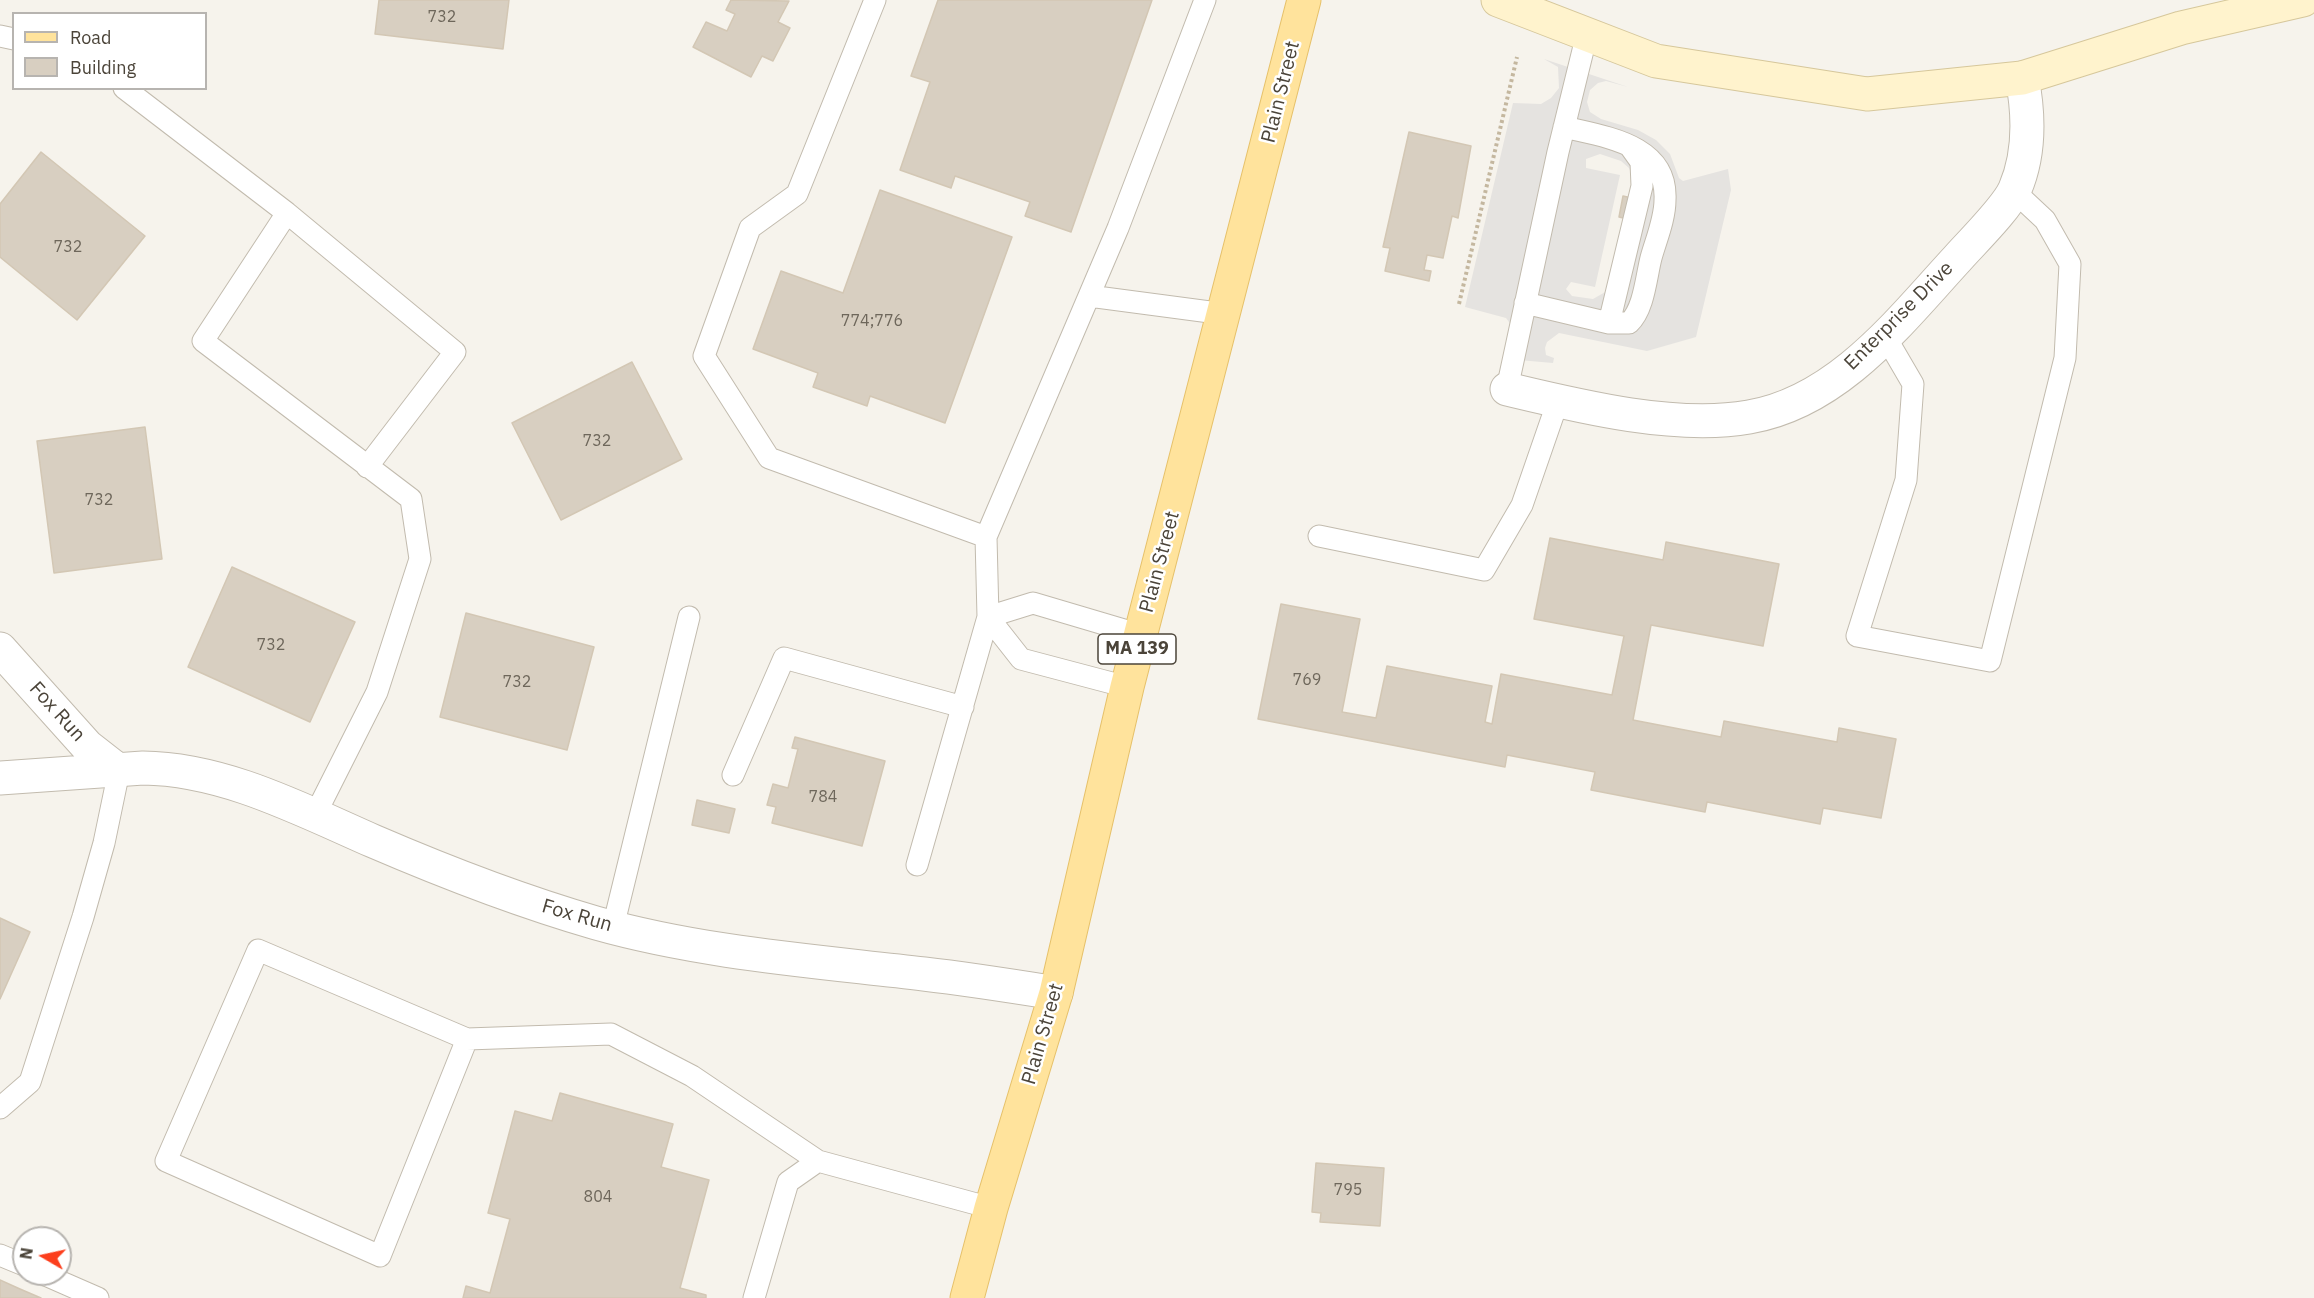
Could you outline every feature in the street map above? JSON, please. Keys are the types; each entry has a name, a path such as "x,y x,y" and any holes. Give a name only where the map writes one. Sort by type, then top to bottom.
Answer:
{"main road":[{"name":"Plain Street","path":"967,1298 991,1208 1056,993 1127,687 1225,315 1304,0"}],"street":[{"path":"1498,0 1656,61 1867,94 2022,78 2181,28 2302,0"},
{"name":"Enterprise Drive","path":"1507,389 1603,411 1667,418 1747,418 1784,409 1817,392 1885,336 1974,240 2014,191 2025,159 2027,106 2022,78"},
{"name":"Fox Run","path":"0,649 87,746 118,771"},
{"name":"Fox Run","path":"0,778 167,768 198,774 315,815 484,886 613,927 766,956 928,974 1056,993"}],"lane":[{"path":"874,0 797,194 750,228 704,356 769,458 986,537"},
{"path":"917,865 988,617 986,537 1118,228 1205,0"},
{"path":"1507,389 1564,127 1587,34"},
{"path":"127,90 287,213 455,352 367,467"},
{"path":"1525,303 1608,323 1629,323 1634,318 1665,201 1664,181 1658,166 1636,147 1564,127"},
{"path":"1885,336 1913,384 1906,480 1857,636 1990,660 2065,358 2070,264 2045,220 2014,191"},
{"path":"287,213 203,341 411,499 420,559 376,692 315,815"},
{"path":"1089,296 1225,315"},
{"path":"1319,536 1484,570 1522,506 1558,401"},
{"path":"988,617 1034,603 1141,635"},
{"path":"613,927 689,617"},
{"path":"988,617 1021,659 1127,687"},
{"path":"733,774 784,658 963,706"},
{"path":"0,1108 30,1082 83,917 104,843 118,771"},
{"path":"467,1039 380,1256 166,1161 258,950 467,1039 611,1034 692,1076 818,1161 991,1208"},
{"path":"754,1298 788,1182 818,1161"},
{"path":"71,1286 98,1298"}],"path":[{"path":"1459,304 1517,57"}],"shaded area":[{"path":"1544,59 1628,87 1606,81 1598,83 1590,90 1587,102 1590,112 1601,119 1638,130 1656,140 1670,154 1679,178 1683,181 1728,169 1731,190 1696,337 1647,351 1559,333 1547,342 1545,348 1546,355 1554,358 1553,363 1507,359 1512,326 1506,318 1465,307 1513,103 1541,104 1551,98 1559,88 1558,67","holes":["1600,154 1621,161 1629,168 1633,178 1632,194 1607,291 1593,299 1572,296 1566,289 1571,282 1595,287 1620,175 1586,168 1586,159"]}],"building":[{"path":"379,0 509,0 503,49 375,34"},
{"path":"731,0 789,1 778,22 790,28 773,61 762,56 751,77 693,47 706,22 727,31 735,14 726,10"},
{"path":"938,0 1152,0 1071,232 1025,216 1030,202 955,176 951,188 900,170 930,82 911,76"},
{"path":"1409,132 1471,146 1458,218 1452,216 1443,258 1427,255 1424,270 1431,271 1429,281 1385,271 1390,248 1383,247"},
{"path":"41,152 145,236 77,320 0,257 0,204"},
{"path":"880,190 1012,237 945,423 870,396 867,406 813,387 818,373 753,349 781,271 843,293"},
{"path":"1623,196 1636,199 1632,220 1619,217"},
{"path":"632,362 682,459 561,520 512,423"},
{"path":"145,427 162,559 54,573 37,441"},
{"path":"1550,538 1663,560 1666,542 1779,564 1763,646 1651,625 1633,720 1721,737 1724,721 1837,742 1839,728 1896,739 1881,818 1823,808 1820,824 1707,802 1705,812 1591,790 1595,772 1507,755 1505,767 1258,719 1281,604 1360,619 1342,712 1376,718 1387,666 1492,686 1485,722 1492,724 1501,674 1612,695 1624,636 1534,619"},
{"path":"232,567 355,622 310,722 188,667"},
{"path":"466,613 594,647 567,750 440,717"},
{"path":"795,737 885,761 862,846 772,823 776,807 767,805 773,784 788,788 798,749 792,748"},
{"path":"697,800 735,809 729,833 692,825"},
{"path":"0,918 30,932 0,999"},
{"path":"560,1093 673,1124 661,1167 709,1180 680,1288 706,1295 706,1298 463,1298 466,1286 490,1293 510,1219 488,1213 515,1111 552,1121"},
{"path":"1316,1163 1384,1168 1380,1226 1320,1222 1321,1213 1312,1212"},
{"path":"0,1280 41,1298 0,1298"}]}
